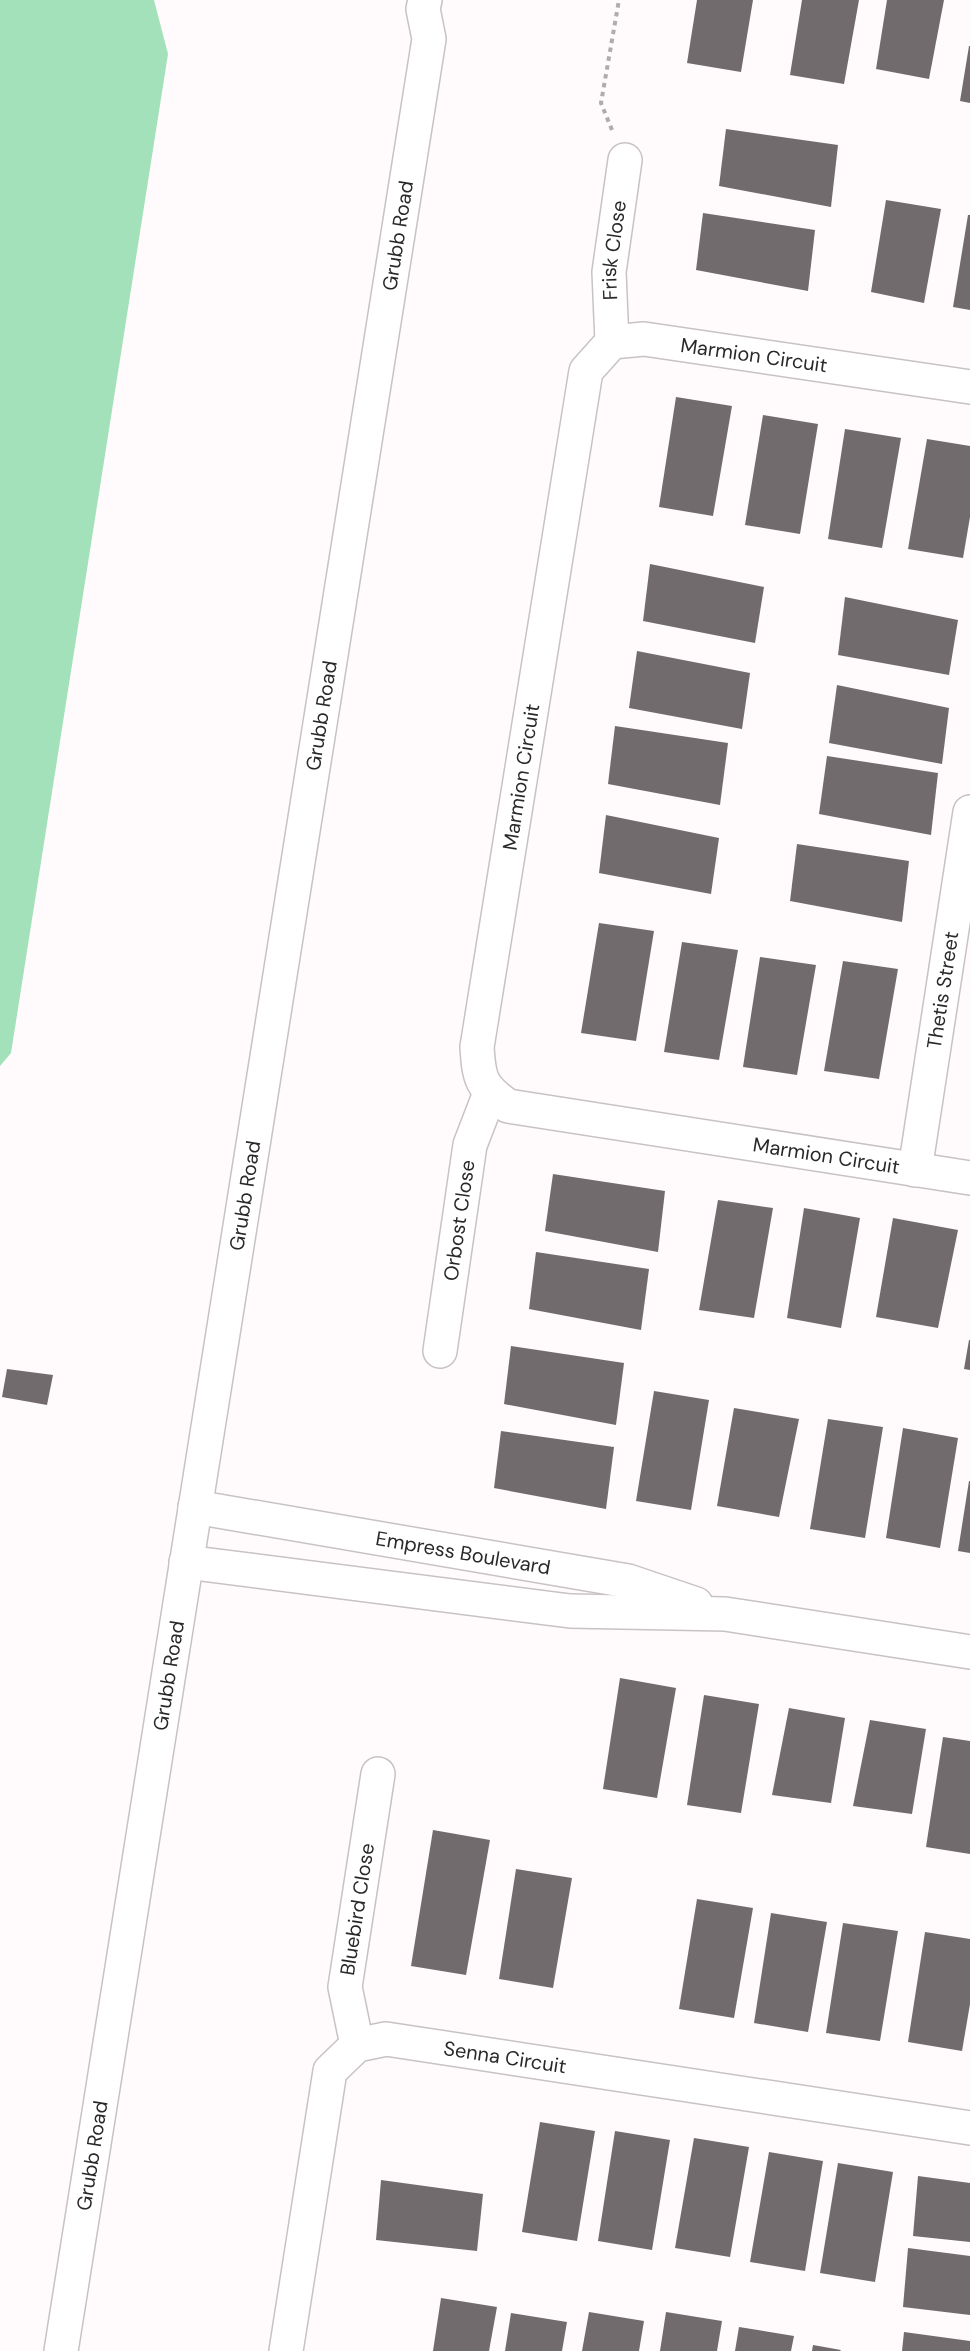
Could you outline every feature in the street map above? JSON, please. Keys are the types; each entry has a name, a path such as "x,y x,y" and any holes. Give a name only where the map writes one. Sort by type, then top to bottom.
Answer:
{"street":[{"name":"Grubb Road","path":"61,2351 429,39 423,9 425,0"},
{"name":"Grubb Road","path":"429,39 446,11 448,0"},
{"name":"Frisk Close","path":"612,342 609,272 625,160"},
{"name":"Marmion Circuit","path":"970,387 644,339 612,342 586,371 477,1047 479,1073 489,1093 508,1106 970,1178"},
{"name":"Thetis Street","path":"915,1170 970,812"},
{"name":"Orbost Close","path":"440,1351 470,1145 489,1093"},
{"name":"Empress Boulevard","path":"195,1507 628,1581 725,1614"},
{"name":"Empress Boulevard","path":"186,1562 570,1611 725,1614 970,1652"},
{"name":"Bluebird Close","path":"357,2045 345,1987 378,1774"},
{"name":"Senna Circuit","path":"357,2045 386,2039 970,2128"},
{"path":"286,2351 330,2071 357,2045"}],"path":[{"path":"619,0 601,103 625,160"}],"shaded area":[{"path":"0,0 154,0 168,54 11,1053 0,1066"}],"building":[{"path":"697,0 753,0 741,72 687,63"},
{"path":"802,0 859,0 844,84 790,75"},
{"path":"887,0 944,0 929,79 876,69"},
{"path":"970,46 970,103 960,101"},
{"path":"726,129 838,145 831,207 719,186"},
{"path":"886,200 941,209 924,303 871,292"},
{"path":"703,213 815,230 808,291 696,270"},
{"path":"968,215 970,215 970,310 953,307"},
{"path":"676,397 732,406 713,516 659,507"},
{"path":"763,415 818,424 800,534 745,525"},
{"path":"845,429 901,438 882,548 828,539"},
{"path":"927,439 970,446 970,517 963,558 908,549"},
{"path":"650,564 764,587 755,643 643,621"},
{"path":"845,597 958,620 949,675 838,655"},
{"path":"637,651 750,673 742,729 629,708"},
{"path":"837,685 949,708 942,764 829,743"},
{"path":"615,726 728,743 720,805 608,784"},
{"path":"827,756 938,773 931,835 819,814"},
{"path":"606,815 719,838 711,894 599,873"},
{"path":"797,844 909,861 902,922 790,901"},
{"path":"599,923 654,931 636,1041 581,1033"},
{"path":"682,942 738,950 719,1060 664,1052"},
{"path":"760,957 816,965 797,1075 743,1067"},
{"path":"843,961 898,969 879,1079 824,1071"},
{"path":"553,1174 665,1191 658,1252 545,1231"},
{"path":"718,1200 773,1208 754,1318 699,1310"},
{"path":"804,1208 860,1218 841,1328 787,1318"},
{"path":"893,1218 958,1230 938,1328 876,1317"},
{"path":"536,1252 649,1269 641,1330 529,1309"},
{"path":"970,1340 970,1370 964,1369"},
{"path":"511,1346 624,1363 616,1425 504,1404"},
{"path":"7,1369 53,1375 47,1405 2,1397"},
{"path":"654,1391 709,1400 691,1510 636,1501"},
{"path":"734,1408 799,1419 779,1517 717,1506"},
{"path":"828,1419 883,1427 865,1538 810,1529"},
{"path":"903,1428 958,1438 940,1548 886,1538"},
{"path":"501,1431 614,1447 606,1509 494,1488"},
{"path":"970,1481 970,1553 958,1551"},
{"path":"620,1678 676,1688 657,1798 603,1789"},
{"path":"704,1695 759,1704 741,1813 687,1805"},
{"path":"789,1708 845,1718 831,1803 772,1795"},
{"path":"870,1720 926,1729 912,1814 853,1806"},
{"path":"943,1737 970,1741 970,1854 926,1847"},
{"path":"433,1830 490,1840 466,1975 411,1966"},
{"path":"516,1869 572,1878 553,1988 499,1979"},
{"path":"697,1899 753,1908 734,2018 679,2009"},
{"path":"771,1913 827,1922 808,2032 754,2023"},
{"path":"843,1923 898,1931 880,2041 826,2033"},
{"path":"925,1932 970,1939 970,2004 962,2051 908,2042"},
{"path":"540,2122 595,2131 577,2241 522,2232"},
{"path":"615,2131 670,2140 652,2250 598,2241"},
{"path":"694,2138 749,2147 730,2257 675,2248"},
{"path":"769,2152 823,2161 805,2271 750,2262"},
{"path":"838,2163 893,2172 875,2282 820,2273"},
{"path":"918,2176 970,2183 970,2242 913,2236"},
{"path":"381,2180 483,2194 477,2251 376,2240"},
{"path":"908,2248 970,2256 970,2315 903,2307"},
{"path":"441,2298 497,2307 489,2351 433,2351"},
{"path":"589,2312 644,2321 639,2351 582,2351"},
{"path":"666,2312 722,2321 717,2351 660,2351"},
{"path":"511,2313 567,2322 562,2351 505,2351"},
{"path":"739,2327 794,2336 791,2351 735,2351"},
{"path":"904,2332 970,2341 970,2351 902,2351"},
{"path":"813,2345 841,2350 812,2351"}]}
